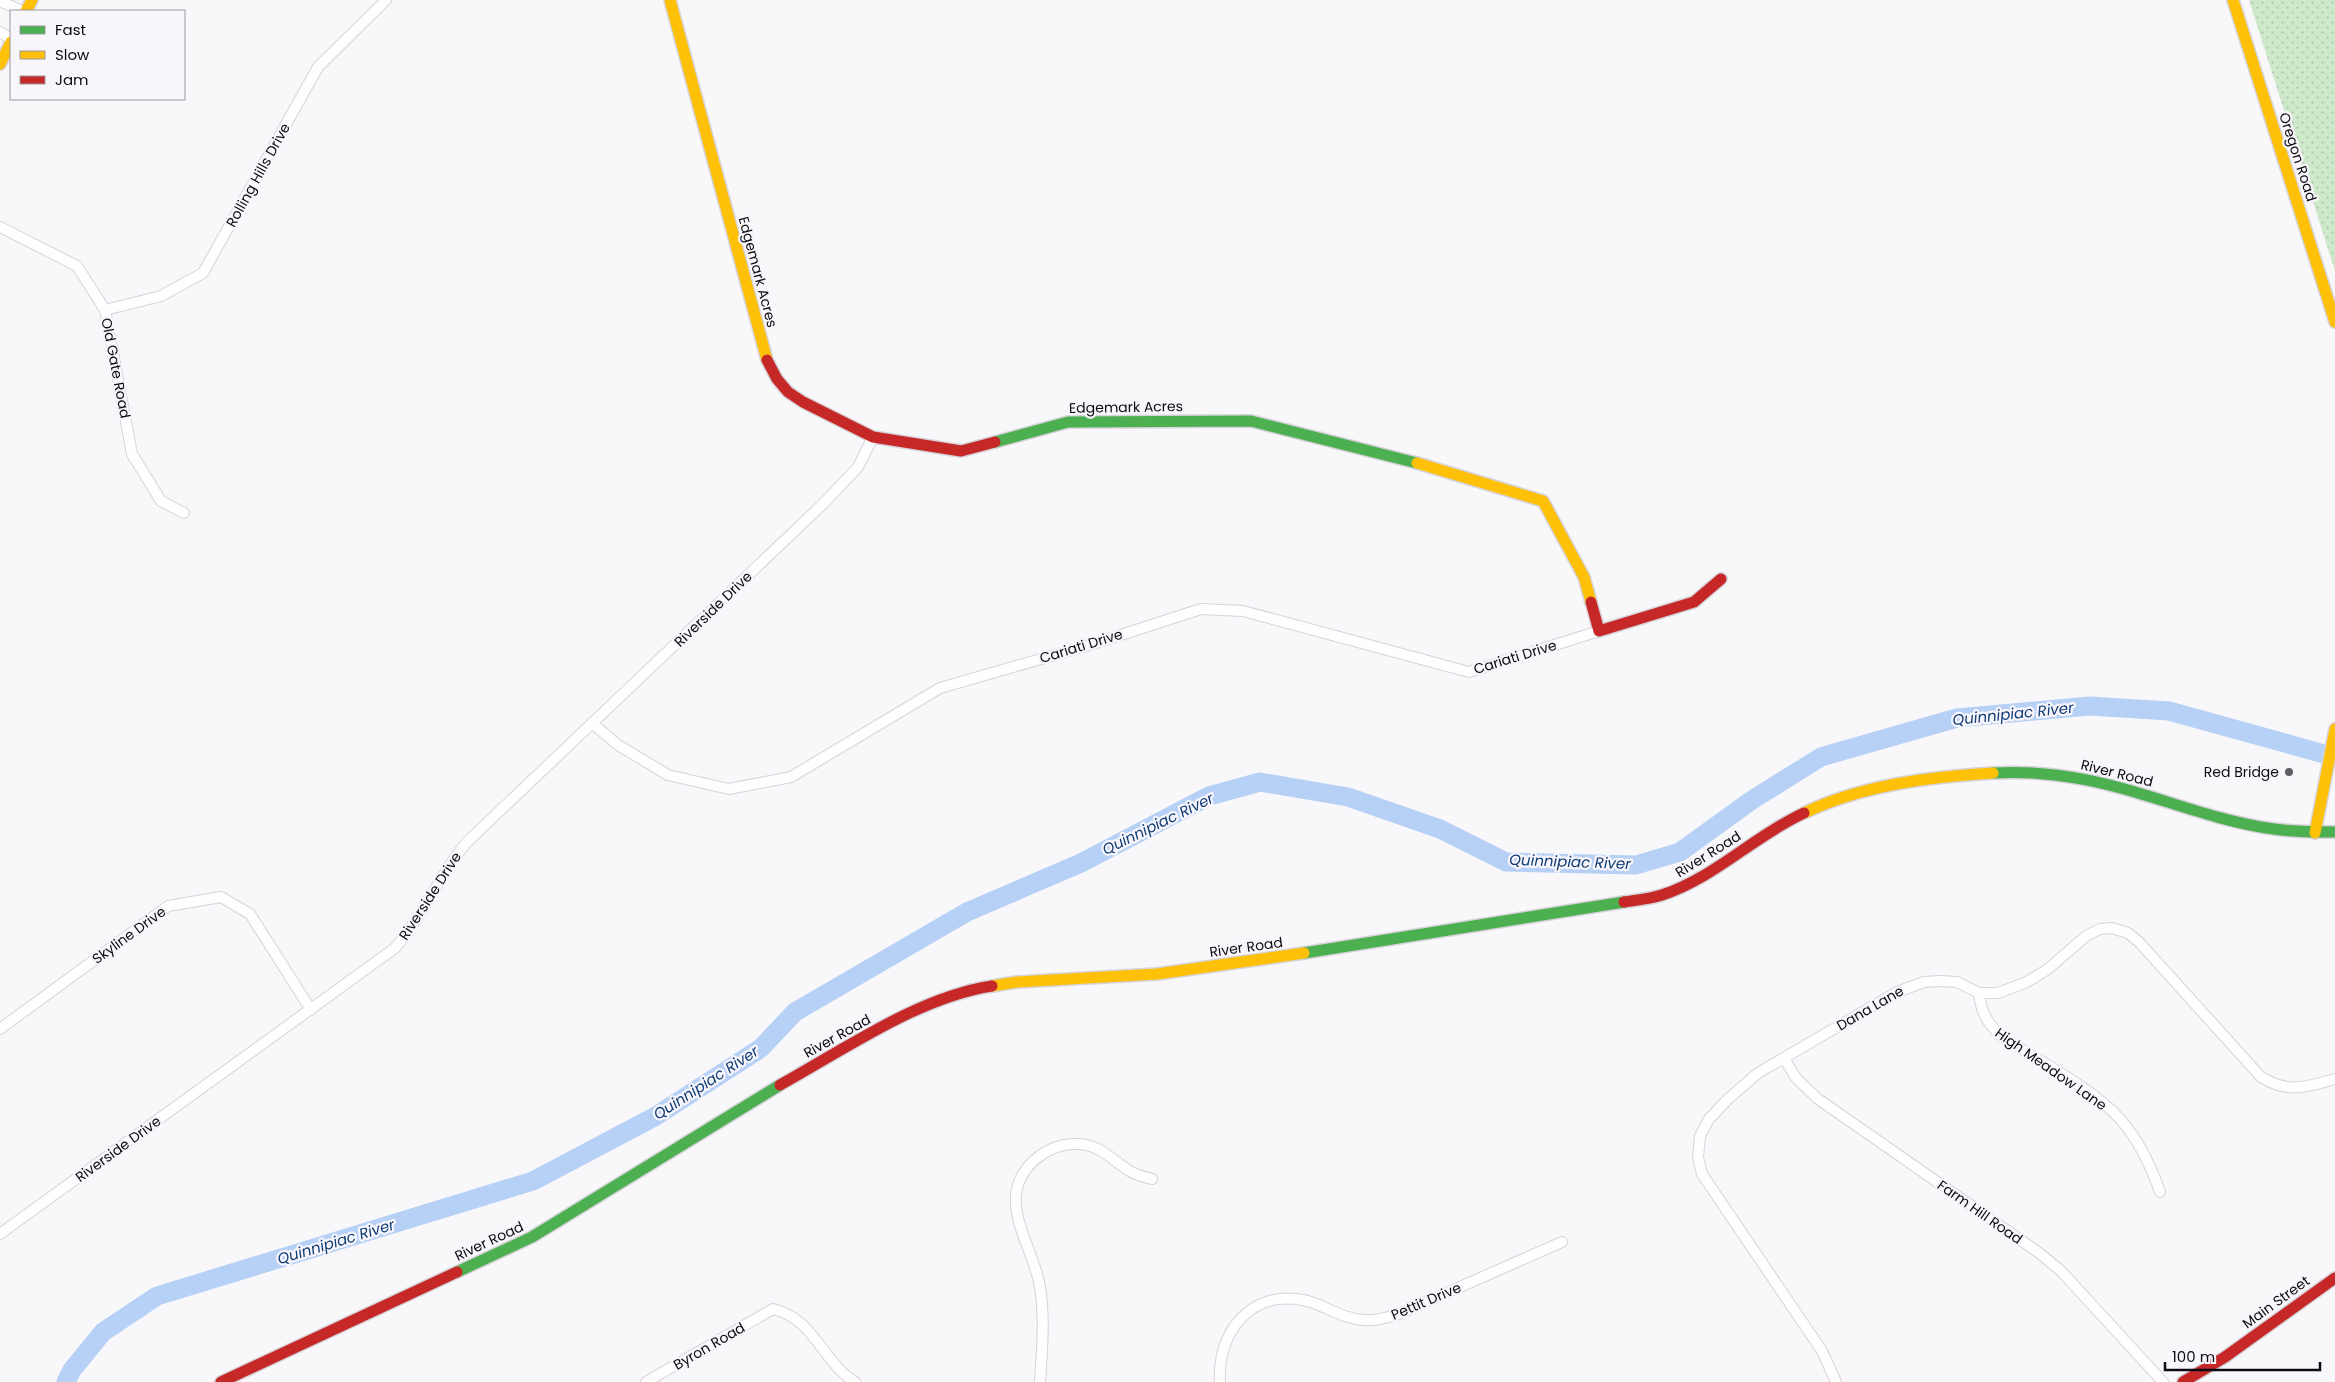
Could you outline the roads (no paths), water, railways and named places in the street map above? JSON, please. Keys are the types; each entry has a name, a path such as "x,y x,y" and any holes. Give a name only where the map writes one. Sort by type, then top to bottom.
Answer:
{"main road":[{"name":"Edgemark Acres","path":"670,0 768,362 777,379 795,397 873,437 961,451 1068,422 1251,421 1431,466 1543,501 1584,577 1599,631"},
{"name":"Oregon Road","path":"2233,0 2335,322"},
{"path":"0,64 10,42"},
{"path":"1599,631 1694,602 1721,579"},
{"path":"2315,833 2335,729"},
{"name":"River Road","path":"221,1382 532,1237 708,1127 807,1070 898,1019 948,996 971,989 1017,982 1148,974 1244,963 1660,896 1700,880 1770,832 1810,809 1858,793 1957,776 2019,772 2068,776 2124,789 2258,827 2282,831 2335,832"},
{"name":"Main Street","path":"2183,1382 2225,1357 2335,1278"}],"street":[{"name":"Rolling Hills Drive","path":"105,310 161,296 203,273 318,67 386,0"},
{"path":"0,1 20,10"},
{"name":"Old Gate Road","path":"0,227 77,266 105,310 132,454 161,501 184,513"},
{"name":"Riverside Drive","path":"0,1234 395,948 409,932 453,859 466,843 824,503 858,467 873,437"},
{"name":"Cariati Drive","path":"592,724 618,745 668,776 729,789 791,778 940,688 1092,644 1201,609 1243,612 1469,672 1599,631"},
{"name":"Skyline Drive","path":"0,1029 168,906 221,897 250,914 311,1010"},
{"path":"1979,993 1998,993 2027,982 2048,969 2086,936 2100,929 2112,928 2128,933 2139,942 2261,1078 2274,1085 2289,1088 2304,1088 2335,1079"},
{"name":"Dana Lane","path":"1836,1382 1822,1351 1702,1174 1698,1157 1700,1136 1709,1119 1758,1073 1910,986 1924,982 1957,982 1979,993"},
{"name":"High Meadow Lane","path":"1979,993 1981,1008 1989,1025 2001,1036 2087,1092 2120,1120 2137,1142 2151,1167 2160,1192"},
{"name":"Farm Hill Road","path":"1784,1058 1796,1078 1818,1099 2038,1252 2061,1271 2163,1382"},
{"path":"1040,1382 1043,1324 1040,1286 1016,1214 1015,1192 1021,1176 1032,1162 1046,1151 1061,1144 1079,1144 1095,1147 1113,1158 1128,1171 1152,1179"},
{"name":"Pettit Drive","path":"1220,1382 1221,1357 1229,1333 1240,1318 1270,1300 1288,1298 1304,1300 1348,1318 1364,1321 1382,1319 1401,1313 1562,1242"},
{"name":"Byron Road","path":"646,1382 773,1309 797,1318 840,1370 856,1382"}],"waterway":[{"name":"Quinnipiac River","path":"66,1382 72,1370 103,1332 157,1296 533,1181 656,1116 761,1048 795,1012 967,912 1081,863 1209,796 1260,782 1348,797 1440,829 1506,862 1636,865 1680,852 1752,800 1821,757 1957,718 2090,706 2169,711 2335,757"}],"place":[{"name":"Red Bridge","path":"2289,772"}]}
